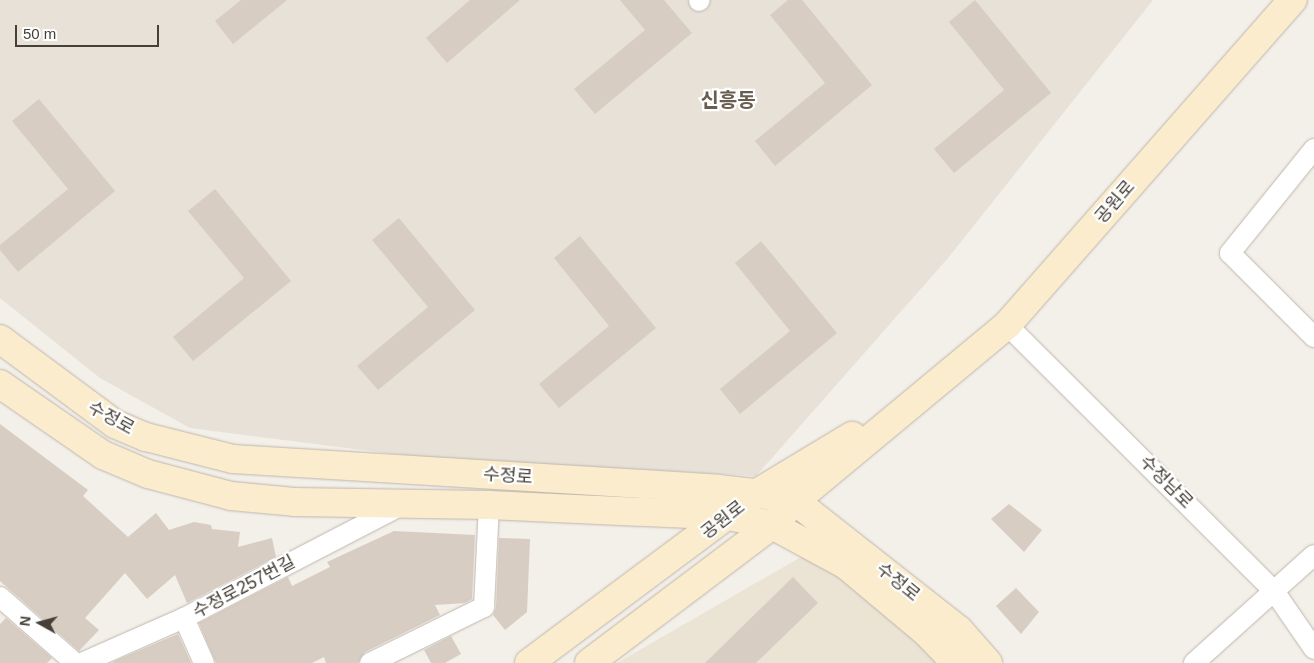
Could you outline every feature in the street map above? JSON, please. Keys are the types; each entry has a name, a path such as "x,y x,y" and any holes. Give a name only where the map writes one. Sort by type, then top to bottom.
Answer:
{"main road":[{"name":"공원로","path":"589,663 772,525 794,501 1007,325 1293,0"},
{"name":"수정로","path":"0,339 115,424 146,437 233,459 757,492 794,501 959,630 988,663"},
{"name":"수정로","path":"0,384 103,454 176,482 231,496 294,502 489,505 729,516 772,525 846,565 927,633 956,663"},
{"name":"공원로","path":"529,663 729,516 757,492 927,392"}],"street":[{"path":"1314,148 1230,253 1314,337"},
{"name":"수정남로","path":"1007,325 1274,591 1314,649"},
{"name":"수정로257번길","path":"82,663 184,618 402,504"},
{"path":"370,663 484,607 489,505"},
{"path":"1194,663 1314,555"},
{"path":"0,597 75,663"},
{"path":"184,618 204,663"}],"shaded area":[{"path":"0,0 1153,0 948,258 756,476 418,457 190,428 100,378 0,298"},
{"path":"801,557 839,573 941,663 617,663"}],"building":[{"path":"241,0 287,0 233,44 215,21"},
{"path":"470,0 520,0 447,63 426,38"},
{"path":"620,0 664,0 692,33 595,114 574,89 645,30"},
{"path":"788,0 802,0 872,85 775,166 755,141 825,83 770,15"},
{"path":"975,0 1051,93 954,173 934,149 1004,90 949,22"},
{"path":"39,99 115,191 18,272 0,250 0,245 68,189 12,121"},
{"path":"215,189 291,281 193,361 173,337 244,278 188,211"},
{"path":"399,218 475,310 378,390 357,366 428,307 372,240"},
{"path":"580,236 656,328 559,408 539,384 609,326 554,258"},
{"path":"761,241 837,333 740,414 720,389 790,331 735,263"},
{"path":"0,424 88,490 83,496 128,537 156,513 169,530 194,522 211,525 212,529 240,532 238,547 272,538 276,557 187,603 175,575 147,599 125,573 85,618 99,630 79,651 0,581"},
{"path":"1009,504 1042,530 1024,552 991,519"},
{"path":"394,531 475,535 472,599 465,603 435,605 440,615 365,652 358,663 326,663 324,657 312,663 216,663 199,623 288,577 292,586 330,567 327,562"},
{"path":"499,538 530,539 527,612 505,630 493,615 496,608"},
{"path":"793,577 818,603 756,663 705,663"},
{"path":"1016,588 1039,612 1021,634 996,606"},
{"path":"6,618 52,658 47,663 0,663 0,624"},
{"path":"178,634 191,663 112,663 117,660"},
{"path":"451,636 461,654 445,663 431,663 424,650"}],"district":[{"name":"신흥동","path":"728,100"}]}
